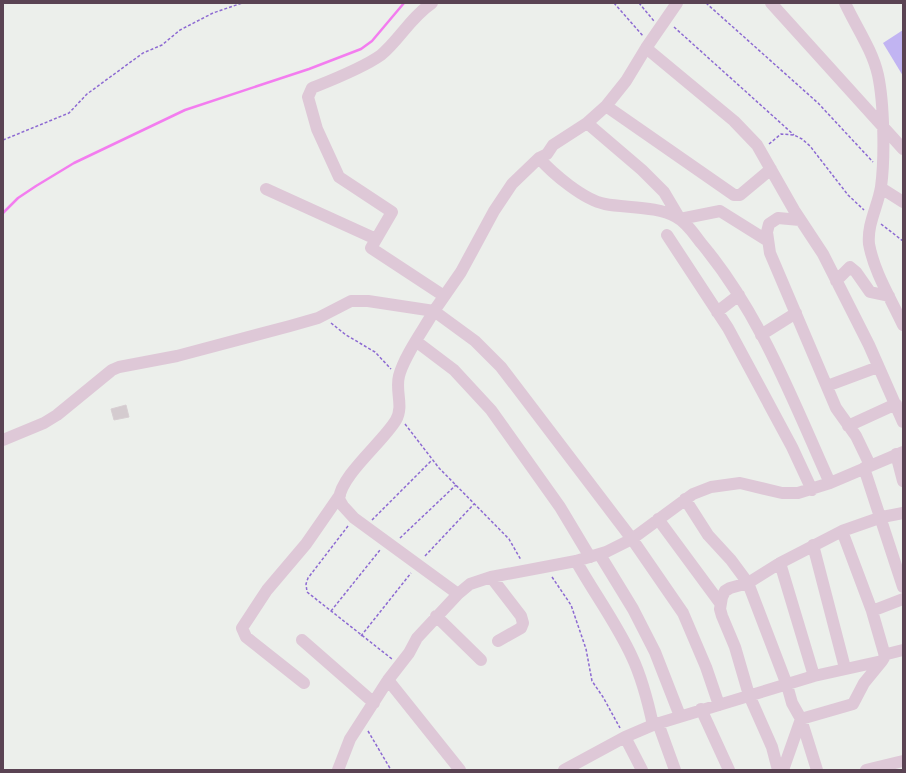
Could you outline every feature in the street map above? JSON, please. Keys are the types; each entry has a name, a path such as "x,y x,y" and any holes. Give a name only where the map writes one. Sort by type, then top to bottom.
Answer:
{"street":[{"path":"432,3 418,12 380,55 347,73 312,88 309,92 308,98 317,129 339,177 392,212 371,248 444,296"},
{"path":"304,683 246,637 242,628 267,590 306,544 357,468 392,426 399,415 399,378 404,363 434,311 461,272 503,197 512,184 538,158 547,154 562,138 587,123 606,106 626,81 677,3"},
{"path":"771,3 903,149"},
{"path":"845,3 872,55 880,90 882,125 881,188 872,218 869,243 875,264 903,325"},
{"path":"648,46 734,121 750,136 762,152 770,169 800,220 816,241 896,404 903,422"},
{"path":"606,106 734,195 740,195 770,169"},
{"path":"587,123 642,170 664,192 680,219 723,271 739,294 761,335 830,483"},
{"path":"538,158 578,191 595,201 665,212 680,219 720,211 768,241"},
{"path":"266,188 376,239"},
{"path":"881,188 903,202"},
{"path":"800,220 778,218 773,220 767,228 770,253 836,408 856,436 867,466 897,572 903,587"},
{"path":"668,235 728,328 792,447 812,490"},
{"path":"836,281 850,267 856,272 870,292 889,296"},
{"path":"717,312 739,294"},
{"path":"3,440 44,423 57,415 112,370 119,367 177,356 290,326 328,313 347,302 360,300 434,311 470,337 501,367 632,539 683,613 706,667 719,705"},
{"path":"761,335 796,313"},
{"path":"417,342 454,370 491,410 633,609 648,638 680,716"},
{"path":"827,386 878,367"},
{"path":"848,426 896,404"},
{"path":"338,770 350,739 388,680 409,653 417,638 436,616 470,584 491,577 576,562 595,556 632,539 685,500 702,490 730,483 750,485 782,493 798,493 812,490 830,483 900,453 903,481"},
{"path":"340,495 343,506 354,518 367,525 458,594"},
{"path":"685,500 708,535 731,560 748,583 787,685 792,703 801,718 817,770"},
{"path":"720,603 726,591 748,583 813,545 882,517 903,513"},
{"path":"658,519 720,603 722,616 735,647 749,695 772,747 778,770"},
{"path":"842,532 872,611 884,658"},
{"path":"813,545 844,668"},
{"path":"576,562 610,616 632,656 639,672 655,724 675,770"},
{"path":"780,563 814,676"},
{"path":"491,577 521,616 523,623 521,628 498,641"},
{"path":"872,611 903,599"},
{"path":"436,616 481,660"},
{"path":"302,640 374,703"},
{"path":"801,718 854,704 862,687 887,654 903,650"},
{"path":"564,770 624,737 655,724 814,676 884,658"},
{"path":"388,680 460,770"},
{"path":"701,709 729,770"},
{"path":"783,770 801,718"},
{"path":"624,737 642,770"},
{"path":"866,770 888,768 903,761"}],"path":[{"path":"3,140 69,114 87,94 112,74 131,64 143,54 162,45 180,30 213,12 242,3"},
{"path":"614,3 648,46"},
{"path":"639,3 794,135 802,139 810,146 848,195 872,218 903,241"},
{"path":"706,3 818,103 882,172"},
{"path":"762,152 776,137 786,134 794,135"},
{"path":"328,313 331,324 375,352 399,378"},
{"path":"399,415 432,460 508,539 518,552 524,572"},
{"path":"367,525 432,460"},
{"path":"332,611 390,543 456,485"},
{"path":"361,636 418,564 474,504"},
{"path":"354,518 308,578 306,584 307,592 361,636 399,664"},
{"path":"547,567 571,605 586,649 592,681 603,697 624,737"},
{"path":"362,721 390,770"}],"shaded area":[{"path":"903,30 903,76 883,43"}],"building":[{"path":"126,405 129,417 114,420 111,409"}],"waterway":[{"path":"3,213 18,198 74,163 185,110 309,69 361,49 372,41 404,3"}]}
